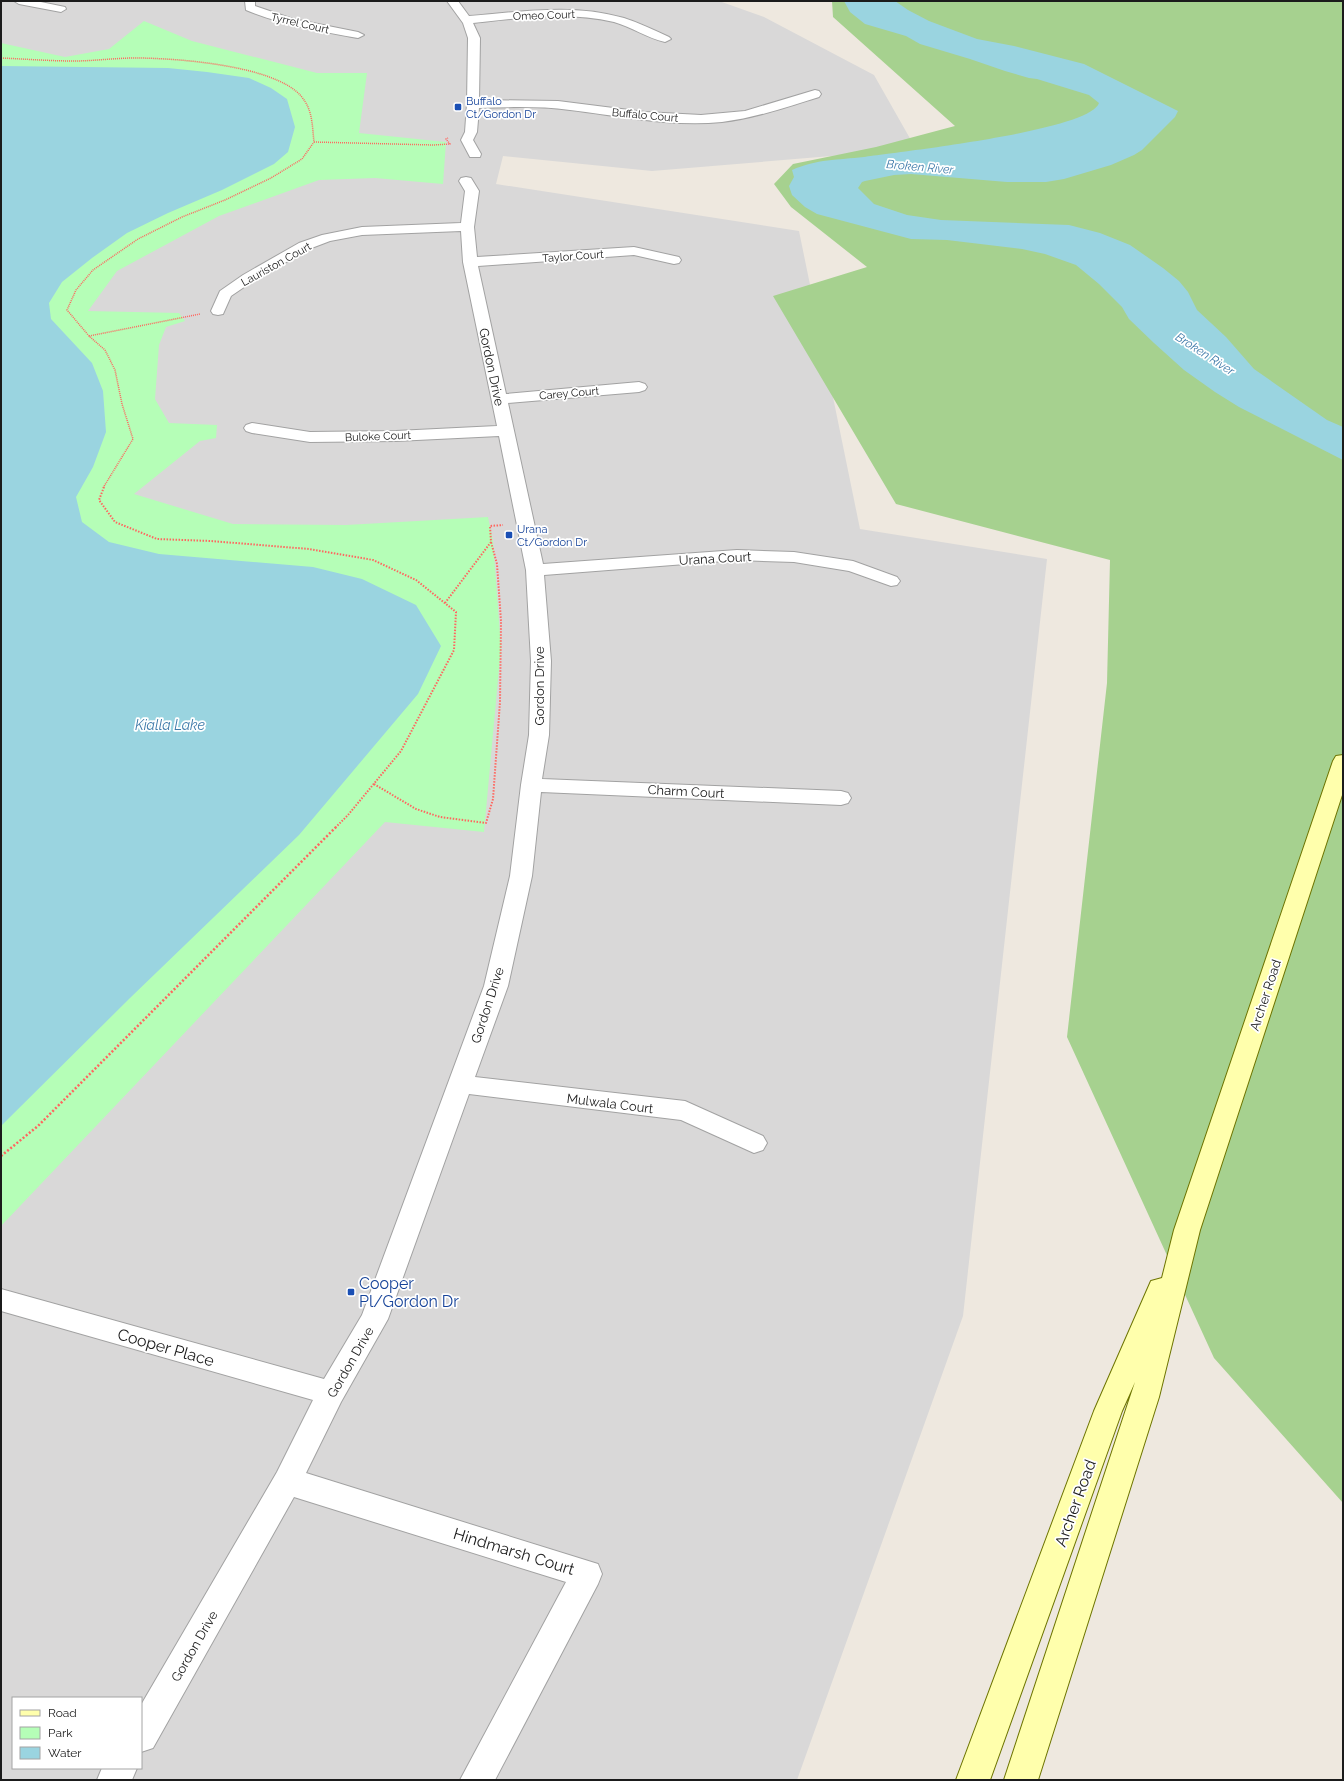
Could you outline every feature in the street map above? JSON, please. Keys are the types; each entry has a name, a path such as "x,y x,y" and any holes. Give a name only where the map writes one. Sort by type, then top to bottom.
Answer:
{"main road":[{"name":"Archer Road","path":"1021,1780 1145,1397 1187,1230 1343,761"},
{"name":"Archer Road","path":"973,1780 1108,1411 1187,1230"}],"street":[{"path":"19,1 61,9"},
{"name":"Tyrrel Court","path":"250,1 250,8 288,22 358,35"},
{"name":"Gordon Drive","path":"142,1734 287,1481 331,1393 374,1319 496,986 521,876 531,785 539,735 541,686 539,617 535,570 526,523 505,431 470,262 468,216 461,191 475,154 480,147 471,132 474,38 467,20 452,1"},
{"name":"Omeo Court","path":"467,20 552,12 583,14 614,19 665,39"},
{"name":"Buffalo Court","path":"473,104 538,104 570,106 636,116 694,119 745,114 774,107 815,94"},
{"name":"Lauriston Court","path":"218,311 226,294 248,278 304,246 327,238 362,231 468,216"},
{"name":"Taylor Court","path":"470,262 634,252 674,260"},
{"name":"Carey Court","path":"499,400 639,387"},
{"name":"Buloke Court","path":"252,428 310,437 396,436 505,431"},
{"name":"Urana Court","path":"535,570 737,555 794,557 853,566 891,581"},
{"name":"Charm Court","path":"531,785 841,798"},
{"name":"Mulwala Court","path":"460,1084 685,1112 754,1143"},
{"name":"Cooper Place","path":"1,1300 331,1393"},
{"name":"Hindmarsh Court","path":"287,1481 587,1574 477,1780"},
{"path":"114,1780 120,1769"}],"path":[{"path":"1,58 72,61 135,58 194,62 238,68 269,76 288,84 300,96 311,112 314,142 302,159 271,178 225,200 182,217 138,239 93,270 76,290 67,310 89,336 104,350 115,370 122,404 133,439 105,484 99,500 115,522 157,539 211,541 310,549 373,560 416,580 456,612 454,650 401,751 374,784 348,815 163,1003 38,1126 1,1156"},
{"path":"314,142 349,142 425,146 450,144 446,139 471,132"},
{"path":"89,336 218,311"},
{"path":"374,784 416,808 440,817 486,823 493,799 495,754 500,702 501,620 497,564 491,542 490,526 526,523"},
{"path":"445,602 491,542"}],"shaded area":[{"path":"1,1 719,1 764,17 874,75 916,149 652,171 503,156 496,184 799,231 860,529 1047,559 963,1316 797,1780 1,1780"}],"green space":[{"path":"832,1 1343,1 1343,1503 1214,1358 1067,1037 1107,683 1110,560 896,504 773,296 867,267 791,207 774,184 793,164 876,147 955,126 833,17"},
{"name":"Kialla Lake","path":"144,21 192,41 317,73 367,73 359,133 446,142 443,184 375,178 319,180 219,216 117,271 88,311 179,313 185,321 166,327 159,345 155,399 169,423 217,425 216,438 200,441 134,494 233,524 346,525 488,517 493,541 501,647 484,832 385,822 1,1226 1,43 65,57 109,49"}],"water":[{"name":"Broken River","path":"844,1 895,1 929,21 977,39 1014,46 1084,64 1178,111 1175,117 1142,150 1134,155 1111,165 1064,179 1046,182 1007,182 911,174 894,175 865,181 862,182 858,188 874,204 907,215 941,220 1069,225 1100,233 1130,245 1179,281 1188,292 1197,310 1226,337 1254,369 1327,420 1343,427 1343,460 1239,407 1184,370 1129,319 1122,307 1099,284 1076,265 1045,254 1022,249 947,240 911,239 817,214 805,207 792,195 789,186 794,177 792,170 801,166 828,160 864,157 991,139 1030,131 1063,123 1088,113 1099,103 1089,95 1005,71 920,44 906,36 865,24 850,12"},
{"name":"Kialla Lake","path":"1,66 168,68 249,78 271,88 287,99 295,127 288,152 274,164 222,190 168,213 127,233 62,282 49,303 51,319 92,363 103,391 106,432 93,467 76,497 82,522 109,542 159,554 313,567 362,579 416,605 441,646 418,694 299,835 130,998 1,1126"}],"place":[{"name":"Buffalo Ct/Gordon Dr","path":"458,107"},
{"name":"Urana Ct/Gordon Dr","path":"509,535"},
{"name":"Cooper Pl/Gordon Dr","path":"351,1292"}]}
